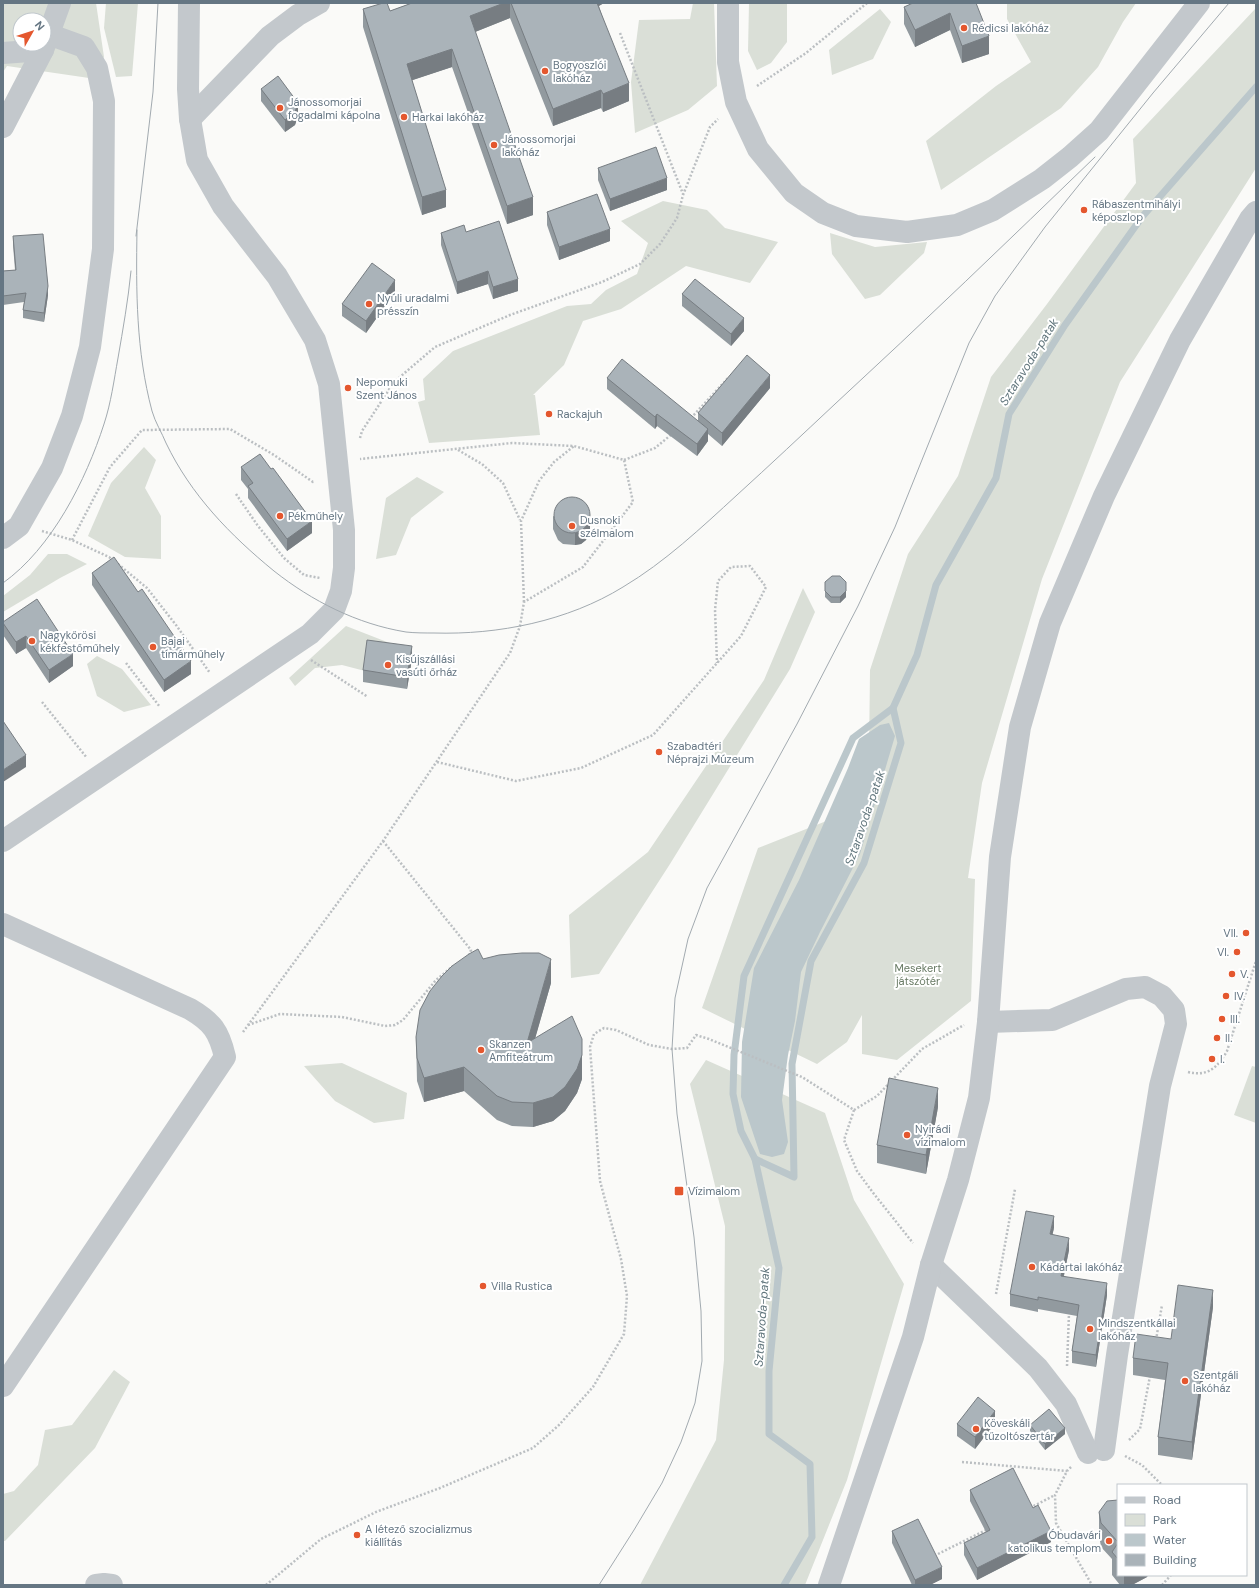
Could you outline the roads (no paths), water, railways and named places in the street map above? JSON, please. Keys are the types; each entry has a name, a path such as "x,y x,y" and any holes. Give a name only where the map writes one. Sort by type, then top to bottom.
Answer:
{"street":[{"path":"52,25 60,3"},
{"path":"3,841 310,634 334,610 341,591 343,576 344,530 329,384 315,340 277,276 223,206 197,160 190,119 188,89 189,3"},
{"path":"190,119 270,36 298,15 320,3"},
{"path":"728,3 728,62 736,102 758,149 794,192 823,214 856,226 907,232 957,225 993,210 1042,179 1099,132 1199,3"},
{"path":"11,532 52,468 72,416 90,347 102,249 104,101 97,68 84,47 52,43"},
{"path":"3,127 41,52"},
{"path":"829,1585 913,1337 931,1265 958,1180 979,1098 988,1022 1000,857 1004,827 1020,727 1050,623 1104,496 1180,340 1250,219 1256,212"},
{"path":"3,924 203,1016 214,1028 221,1040 225,1057 3,1386"},
{"path":"931,1265 1038,1368 1066,1404 1096,1452 1117,1355 1160,1086 1176,1024 1174,1010 1162,996 1145,987 1126,989 1052,1020 988,1022"},
{"path":"96,1585 112,1585"}],"water":[{"path":"889,723 895,736 860,854 801,972 795,1021 788,1055 782,1100 788,1142 784,1154 772,1157 760,1154 741,1097 742,1042 754,968 799,880 848,768 859,739 880,725"}],"waterway":[{"name":"Sztaravoda-patak","path":"784,1585 812,1537 810,1464 769,1434 769,1371 779,1268 755,1159 794,1177 792,1064 811,961 864,863 901,743 893,708 917,655 936,585 996,478 1009,414 1065,325 1142,217 1256,87"},
{"path":"755,1159 741,1131 733,1094 734,1055 744,976 853,738 893,708"}],"tram line":[{"path":"136,236 153,92 158,3"},
{"path":"599,1585 662,1483 681,1442 695,1403 702,1361 701,1311 694,1237 677,1114 672,1049 675,998 688,939 707,888 797,724 858,606 895,527 969,343 995,296 1045,227 1153,93 1229,3"},
{"path":"137,230 138,321 143,366 152,411 176,462 200,497 227,528 274,571 304,592 336,610 370,623 406,632 458,633 532,624 579,609 602,599 623,587 668,556 710,520 868,374 1095,157"},
{"path":"3,583 21,568 52,532 88,468 104,424 110,400 131,271"}],"place":[{"name":"Rédicsi lakóház","path":"964,28"},
{"name":"Bogyoszlói lakóház","path":"545,71"},
{"name":"Jánossomorjai fogadalmi kápolna","path":"280,108"},
{"name":"Harkai lakóház","path":"404,117"},
{"name":"Jánossomorjai lakóház","path":"494,145"},
{"name":"Rábaszentmihályi képoszlop","path":"1084,210"},
{"name":"Nyúli uradalmi présszín","path":"369,304"},
{"name":"Nepomuki Szent János","path":"348,388"},
{"name":"Rackajuh","path":"549,414"},
{"name":"Pékműhely","path":"280,516"},
{"name":"Dusnoki szélmalom","path":"572,526"},
{"name":"Nagykőrösi kékfestőműhely","path":"32,641"},
{"name":"Bajai tímárműhely","path":"153,647"},
{"name":"Kisújszállási vasúti őrház","path":"388,665"},
{"name":"Szabadtéri Néprajzi Múzeum","path":"659,752"},
{"name":"VII.","path":"1246,933"},
{"name":"VI.","path":"1237,952"},
{"name":"V.","path":"1232,974"},
{"name":"IV.","path":"1226,996"},
{"name":"III.","path":"1222,1019"},
{"name":"II.","path":"1217,1038"},
{"name":"Skanzen Amfiteátrum","path":"481,1050"},
{"name":"I.","path":"1212,1059"},
{"name":"Nyirádi vízimalom","path":"907,1135"},
{"name":"Vízimalom","path":"679,1191"},
{"name":"Kádártai lakóház","path":"1032,1267"},
{"name":"Villa Rustica","path":"483,1286"},
{"name":"Mindszentkállai lakóház","path":"1090,1329"},
{"name":"Szentgáli lakóház","path":"1185,1381"},
{"name":"Köveskáli tűzoltószertár","path":"976,1429"},
{"name":"A létező szocializmus kiállítás","path":"357,1535"},
{"name":"Óbudavári katolikus templom","path":"1109,1541"}],"park label":[{"name":"Mesekert játszótér","path":"918,974"}]}
